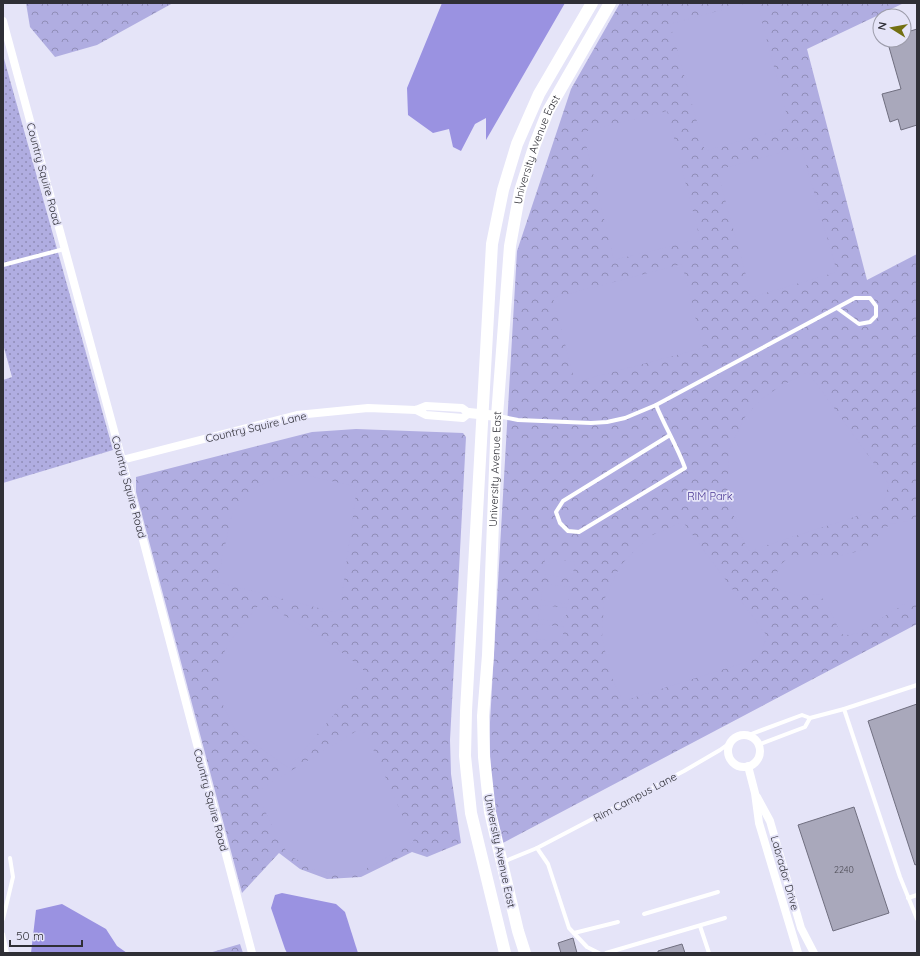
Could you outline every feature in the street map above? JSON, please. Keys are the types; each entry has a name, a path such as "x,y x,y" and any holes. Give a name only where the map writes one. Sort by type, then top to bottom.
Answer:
{"main road":[{"name":"University Avenue East","path":"505,953 471,813 465,756 466,711 492,244 503,190 517,144 539,94 592,3"},
{"name":"University Avenue East","path":"525,953 501,863 490,812 484,757 483,716 488,655 497,416 510,246 520,191 535,144 548,111 610,3"}],"street":[{"name":"Country Squire Road","path":"3,21 122,460 252,953"},
{"name":"Country Squire Lane","path":"122,460 297,416 368,408 416,410 426,415 463,418 469,414 497,416"},
{"path":"737,737 751,737 758,745 759,750 756,760 748,766 740,766 731,760 728,750 731,742 737,737"},
{"name":"Labrador Drive","path":"748,766 755,793 759,823 798,953"},
{"name":"Labrador Drive","path":"755,793 770,821 801,928 814,953"}],"lane":[{"path":"3,265 65,249"},
{"path":"497,416 518,420 591,423 607,422 625,418 656,405 855,298 870,298 876,306 876,316 870,322 859,324 838,308"},
{"path":"656,405 679,451 685,468 579,532 568,531 560,523 556,512 563,502 670,435"},
{"path":"746,736 802,714 810,718 844,709 917,685"},
{"path":"844,709 900,877 917,919"},
{"path":"758,745 806,727 810,718"},
{"name":"Rim Campus Lane","path":"501,863 537,848 691,767 731,742"},
{"path":"537,848 548,864 569,928 587,947 599,953"},
{"path":"3,919 13,877 10,858"},
{"path":"644,914 718,892"},
{"path":"908,898 917,895"},
{"path":"606,953 725,918"},
{"path":"574,933 618,922"},
{"path":"700,926 709,953"},
{"path":"3,934 7,953"}],"green space":[{"path":"26,3 173,3 97,45 55,57 30,27"},
{"name":"RIM Park","path":"620,3 904,3 893,8 872,8 872,18 807,49 867,280 917,254 917,624 501,844 495,814 492,784 490,722 517,251 571,89"},
{"path":"747,3 757,3 790,127 705,151 670,24"},
{"path":"3,55 113,450 3,483 3,380 12,377 3,344"},
{"path":"667,111 700,239 614,260 583,132"},
{"path":"801,147 837,272 752,297 717,170"},
{"path":"682,264 703,348 575,382 553,298"},
{"path":"808,372 889,484 882,508 749,551 736,526 728,488 729,450 745,417 760,400 779,387"},
{"path":"356,429 463,433 466,437 450,740 451,774 461,843 427,857 412,852 361,877 327,879 300,869 279,853 242,893 136,492 136,477 312,432"},
{"path":"301,474 357,487 340,609 334,612 217,582 232,514 250,490 278,477"},
{"path":"909,521 917,525 917,596 858,633 848,635 841,634 828,606 819,594 800,596 775,588 778,567 789,557 823,554 838,556 864,550 890,524"},
{"path":"683,522 767,636 759,658 623,701 611,676 602,638 604,600 620,566 635,550 650,536"},
{"path":"545,558 575,562 572,579 544,574"},
{"path":"543,584 570,587 568,604 541,600"},
{"path":"261,602 323,638 363,669 363,680 289,768 236,731 220,699 218,666 228,644"},
{"path":"541,605 567,608 565,622 538,619"},
{"path":"538,624 564,627 562,642 536,639"},
{"path":"358,730 366,733 414,842 362,871 336,874 312,869 288,854 275,832 256,792"},
{"path":"240,944 243,953 209,953"}],"shaded area":[{"path":"442,3 565,3 486,140 486,118 475,124 461,151 453,147 449,129 433,133 408,115 407,88"},
{"path":"282,893 336,904 345,912 358,953 287,953 271,908 275,895"},
{"path":"62,904 106,929 117,946 127,953 31,953 36,910"}],"building":[{"path":"917,29 917,125 901,130 898,119 890,122 882,94 901,89 889,48 912,48 912,31"},
{"path":"917,704 917,864 915,865 868,721"},
{"path":"854,807 889,913 833,931 798,825"},
{"path":"573,938 577,953 561,953 558,943"},
{"path":"682,944 685,953 658,953 658,951"}]}
